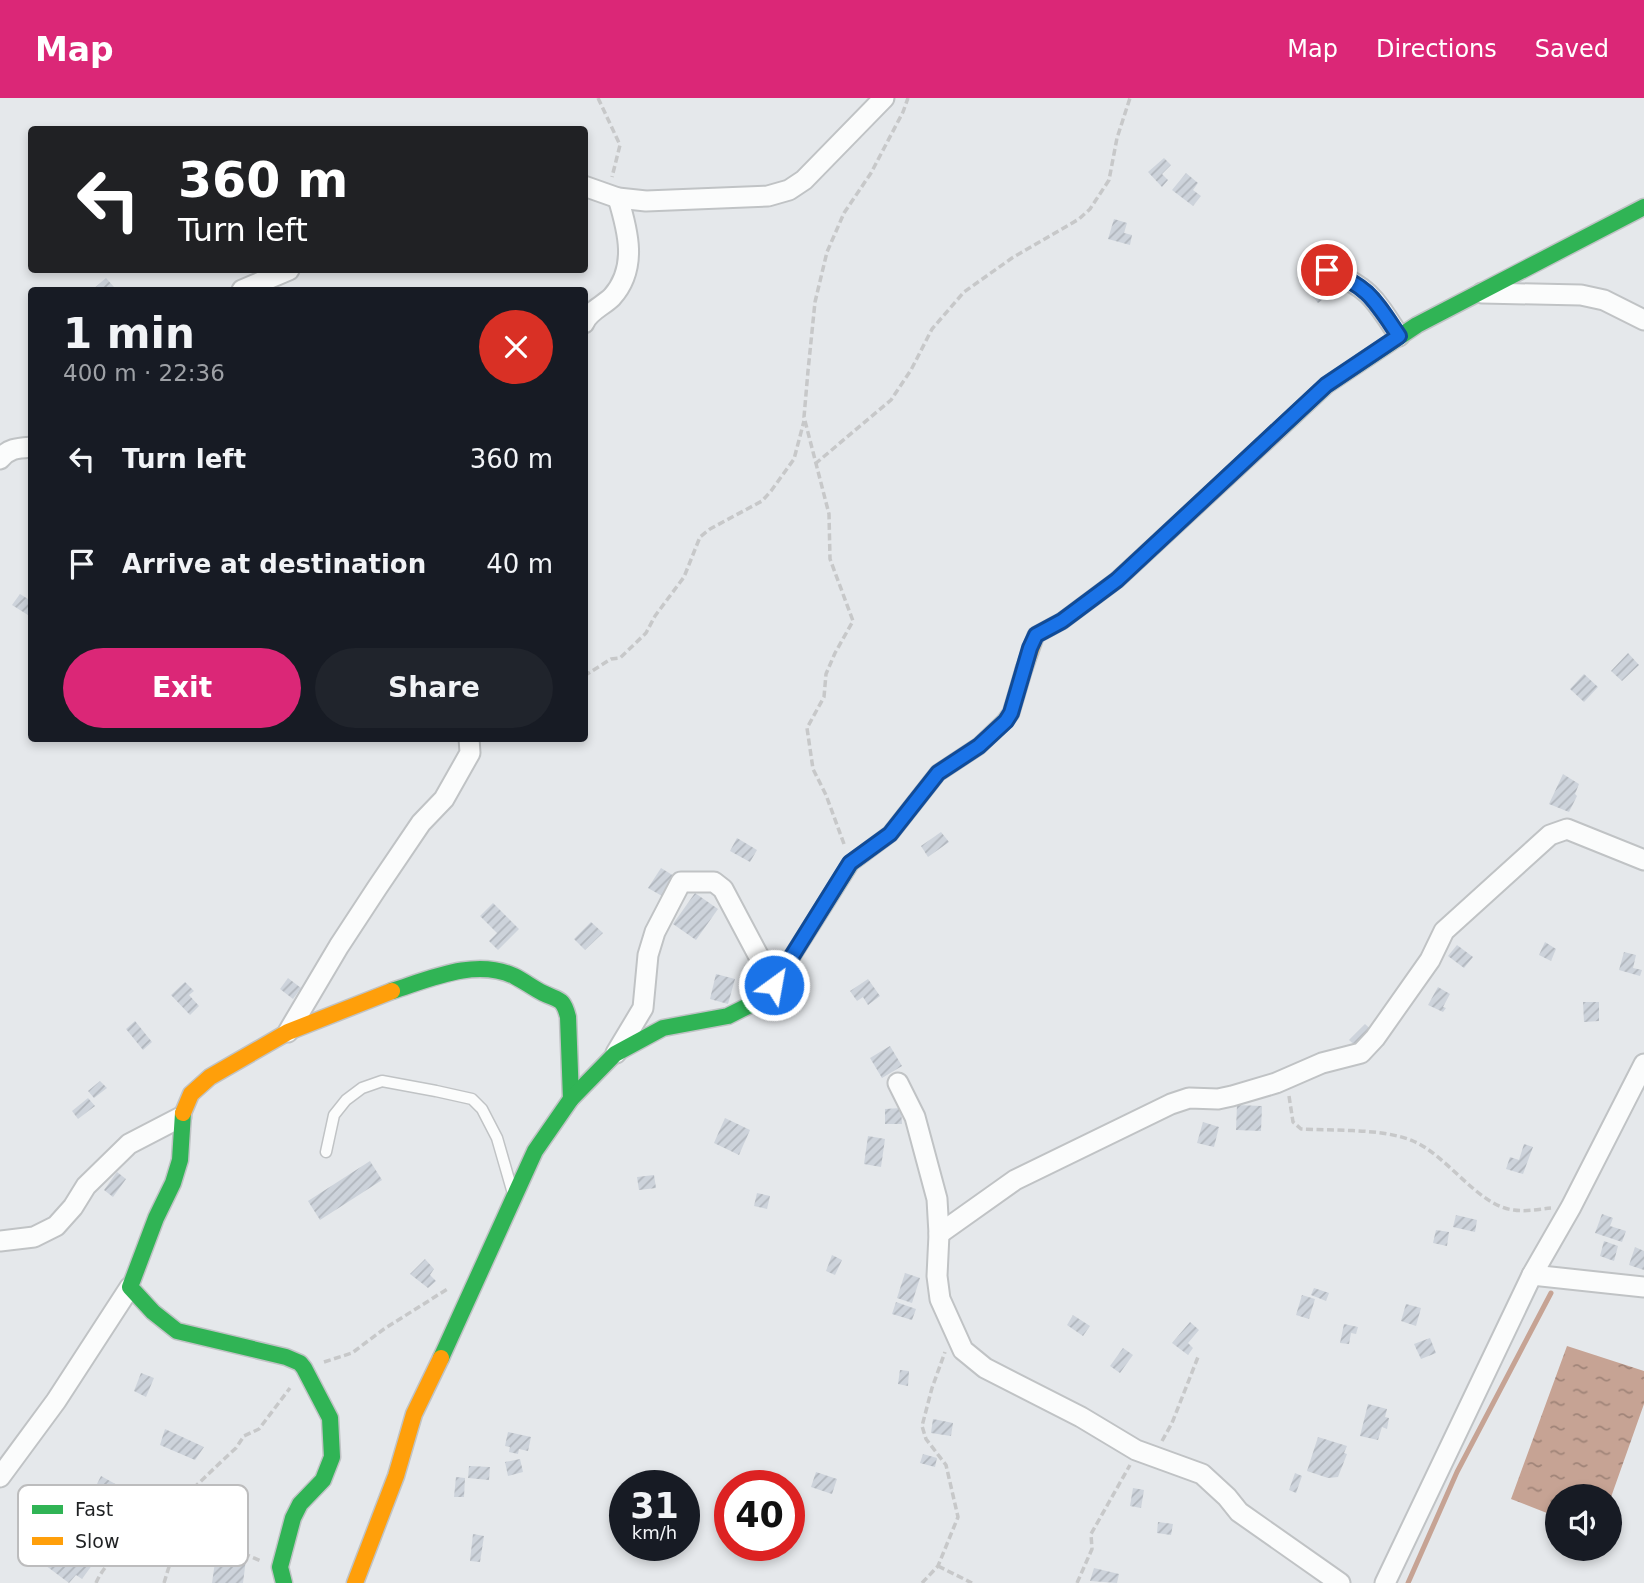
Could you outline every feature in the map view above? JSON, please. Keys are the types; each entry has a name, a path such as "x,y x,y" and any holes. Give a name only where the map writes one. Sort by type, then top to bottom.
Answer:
{"street":[{"path":"588,187 612,196 646,201 768,196 789,190 814,170 884,98"},
{"path":"588,317 613,296 629,266 628,230 612,196"},
{"path":"615,1054 663,1028 728,1016 754,1003 774,985 850,863 890,834 938,773 979,746 1006,721 1036,635 1062,621 1117,580 1326,385 1399,336 1644,207"},
{"path":"1327,270 1352,280 1367,291 1399,336"},
{"path":"249,287 282,273"},
{"path":"1477,293 1581,295 1604,300 1644,320"},
{"path":"0,459 7,451 28,447"},
{"path":"288,1032 339,946 392,865 421,823 444,799 470,753 469,742"},
{"path":"939,1234 1015,1180 1171,1104 1189,1098 1218,1099 1287,1078 1322,1063 1361,1053 1375,1038 1430,960 1444,932 1550,835 1567,830 1644,860"},
{"path":"355,1583 396,1476 414,1414 535,1151 571,1099 615,1054 643,1008 651,943 681,882 714,882 723,888 774,985"},
{"path":"0,1477 56,1401 131,1287 180,1160 181,1117 191,1094 209,1077 288,1032 381,995 444,974 472,970 501,972 514,976 565,1004 570,1046 571,1099"},
{"path":"1385,1583 1532,1275 1571,1207 1644,1064"},
{"path":"898,1083 915,1117 927,1157 937,1199 937,1276 940,1299 963,1350 985,1368 1142,1452 1202,1474 1239,1512 1340,1583"},
{"path":"0,1241 34,1237 56,1226 73,1207 86,1186 129,1144 181,1117"},
{"path":"1532,1275 1644,1287"},
{"path":"131,1287 153,1312 177,1331 286,1357 300,1363 304,1368 330,1418 332,1457 323,1480 300,1504 293,1518 282,1575"}],"lane":[{"path":"326,1152 334,1115 346,1100 362,1088 382,1081 472,1099 482,1109 497,1138 514,1198"}],"path":[{"path":"598,98 620,145 612,196"},
{"path":"588,673 611,659 620,658 646,632 684,577 700,537 762,501 794,460 804,417 815,302 827,252 844,213 877,162 904,112 908,98"},
{"path":"815,464 891,400 911,370 932,329 964,292 1012,258 1079,219 1090,209 1109,180 1117,138 1130,98"},
{"path":"804,417 829,514 830,559 853,621 826,674 824,697 807,729 807,743 813,769 826,795 850,863"},
{"path":"1287,1078 1293,1122 1301,1129 1388,1135 1413,1141 1431,1152 1490,1202 1505,1209 1516,1211 1571,1207"},
{"path":"197,1485 236,1448 244,1436 259,1429 304,1368 352,1353 384,1329 457,1283"},
{"path":"922,1583 938,1566 958,1517 946,1465 926,1439 922,1426 932,1388 953,1330"},
{"path":"1077,1583 1092,1549 1091,1534 1142,1452 1165,1439 1198,1357"},
{"path":"248,1560 282,1575"},
{"path":"96,1583 106,1566"},
{"path":"164,1583 170,1566"},
{"path":"938,1566 972,1583"}],"water":[{"path":"1567,1346 1644,1371 1644,1404 1616,1484 1545,1484 1545,1512 1511,1499"}],"building":[{"path":"1164,158 1171,165 1162,174 1168,180 1162,187 1148,172"},
{"path":"1186,173 1198,183 1193,190 1201,196 1193,206 1172,190"},
{"path":"1114,219 1127,223 1124,233 1132,235 1130,245 1108,239"},
{"path":"106,278 114,287 96,287"},
{"path":"1316,280 1329,295 1318,303 1306,288"},
{"path":"20,594 28,599 28,615 12,605"},
{"path":"1628,653 1639,665 1622,681 1611,671"},
{"path":"1584,674 1598,687 1584,702 1570,689"},
{"path":"1563,774 1579,784 1575,794 1577,796 1569,812 1549,804"},
{"path":"941,832 949,842 928,857 921,846"},
{"path":"737,838 757,850 750,862 730,851"},
{"path":"661,868 674,876 662,896 648,888"},
{"path":"695,893 718,909 696,940 673,924"},
{"path":"493,903 519,929 498,950 489,941 497,933 480,916"},
{"path":"591,922 603,933 585,950 574,939"},
{"path":"1545,942 1556,949 1551,961 1539,955"},
{"path":"1457,945 1473,957 1464,968 1448,956"},
{"path":"1624,952 1636,955 1633,968 1642,970 1640,976 1619,970"},
{"path":"716,974 735,979 728,1004 710,999"},
{"path":"288,978 301,988 293,999 280,989"},
{"path":"868,979 880,996 868,1005 863,997 857,1001 850,991"},
{"path":"185,982 194,991 189,995 199,1006 190,1015 171,995"},
{"path":"1438,987 1450,994 1443,1012 1428,1005"},
{"path":"1583,1002 1599,1002 1599,1021 1584,1022"},
{"path":"135,1021 152,1042 143,1050 126,1029"},
{"path":"1365,1024 1376,1034 1360,1050 1349,1040"},
{"path":"890,1046 902,1066 882,1078 870,1058"},
{"path":"100,1081 107,1088 94,1098 88,1091"},
{"path":"88,1098 95,1106 78,1119 72,1111"},
{"path":"1237,1105 1262,1106 1261,1131 1236,1130"},
{"path":"901,1108 902,1124 885,1124 885,1109"},
{"path":"725,1118 750,1130 739,1155 714,1143"},
{"path":"1203,1122 1219,1127 1214,1147 1197,1143"},
{"path":"868,1136 885,1139 881,1167 864,1164"},
{"path":"1524,1144 1533,1147 1523,1174 1506,1169 1510,1157 1519,1160"},
{"path":"370,1161 382,1180 320,1220 308,1201"},
{"path":"117,1172 126,1179 113,1197 104,1190"},
{"path":"654,1175 656,1188 639,1190 637,1177"},
{"path":"757,1193 770,1196 767,1209 754,1206"},
{"path":"1602,1214 1613,1218 1610,1226 1626,1231 1622,1242 1595,1233"},
{"path":"1456,1215 1477,1220 1475,1232 1453,1227"},
{"path":"1436,1230 1449,1232 1447,1246 1433,1243"},
{"path":"1604,1241 1618,1246 1614,1261 1600,1256"},
{"path":"1635,1247 1644,1251 1644,1270 1629,1265"},
{"path":"832,1255 842,1260 835,1275 826,1271"},
{"path":"425,1259 434,1269 430,1275 436,1281 428,1288 410,1274"},
{"path":"905,1273 920,1278 912,1303 897,1298"},
{"path":"1314,1288 1329,1293 1326,1301 1311,1295"},
{"path":"1302,1295 1315,1299 1309,1319 1296,1315"},
{"path":"896,1302 916,1309 912,1320 892,1314"},
{"path":"1406,1304 1421,1308 1416,1326 1401,1321"},
{"path":"1073,1315 1090,1326 1083,1336 1067,1325"},
{"path":"1190,1322 1199,1330 1188,1343 1193,1348 1188,1355 1172,1343"},
{"path":"1344,1324 1358,1327 1356,1334 1351,1333 1349,1344 1340,1343"},
{"path":"1430,1338 1436,1353 1421,1359 1414,1344"},
{"path":"1123,1348 1133,1355 1120,1373 1110,1366"},
{"path":"900,1370 909,1371 908,1386 898,1384"},
{"path":"141,1373 154,1378 146,1397 134,1391"},
{"path":"1368,1404 1387,1409 1387,1429 1382,1427 1378,1440 1360,1436"},
{"path":"933,1419 953,1423 951,1436 931,1433"},
{"path":"165,1429 204,1447 195,1460 160,1445"},
{"path":"508,1432 531,1437 528,1451 519,1449 518,1454 509,1452 510,1447 505,1446"},
{"path":"1318,1437 1347,1446 1344,1453 1347,1454 1338,1477 1328,1478 1307,1471"},
{"path":"923,1454 937,1458 935,1467 920,1463"},
{"path":"520,1459 523,1472 508,1476 505,1462"},
{"path":"469,1466 490,1467 489,1480 468,1478"},
{"path":"816,1472 837,1479 832,1494 811,1487"},
{"path":"1295,1473 1302,1476 1296,1493 1289,1490"},
{"path":"101,1476 117,1485 96,1485"},
{"path":"456,1477 465,1478 464,1497 454,1497"},
{"path":"1133,1488 1144,1490 1141,1508 1130,1506"},
{"path":"1158,1522 1173,1524 1171,1535 1157,1533"},
{"path":"473,1534 484,1536 480,1562 470,1561"},
{"path":"46,1566 91,1566 82,1579 76,1575 69,1583"},
{"path":"214,1566 245,1566 243,1583 212,1583"},
{"path":"1094,1568 1119,1574 1117,1583 1090,1581"}],"waterway":[{"path":"1408,1583 1457,1472 1551,1293"}],"traffic: fast":[{"path":"1280,429 1327,385 1417,325 1644,207"},
{"path":"441,1358 535,1151 571,1099 615,1054 663,1028 728,1016 754,1003 774,985 851,863 890,834 938,773 979,746 1005,721 1011,713 1024,669"},
{"path":"392,991 453,972 484,969 514,976 560,1000 568,1017 571,1099"},
{"path":"183,1113 180,1160 173,1183 156,1218 130,1287 153,1312 177,1331 286,1357 300,1363 304,1368 330,1418 332,1457 323,1480 300,1504 293,1518 280,1567 284,1583"}],"traffic: slow":[{"path":"1024,669 1036,635 1062,621 1117,580 1280,429"},
{"path":"183,1113 191,1094 210,1077 288,1032 392,991"},
{"path":"355,1583 396,1476 414,1414 441,1358"}],"route":[{"path":"774,985 850,863 890,834 938,773 979,746 1006,721 1036,635 1083,607 1117,580 1326,385 1399,336 1367,291 1352,280 1327,270"}]}
